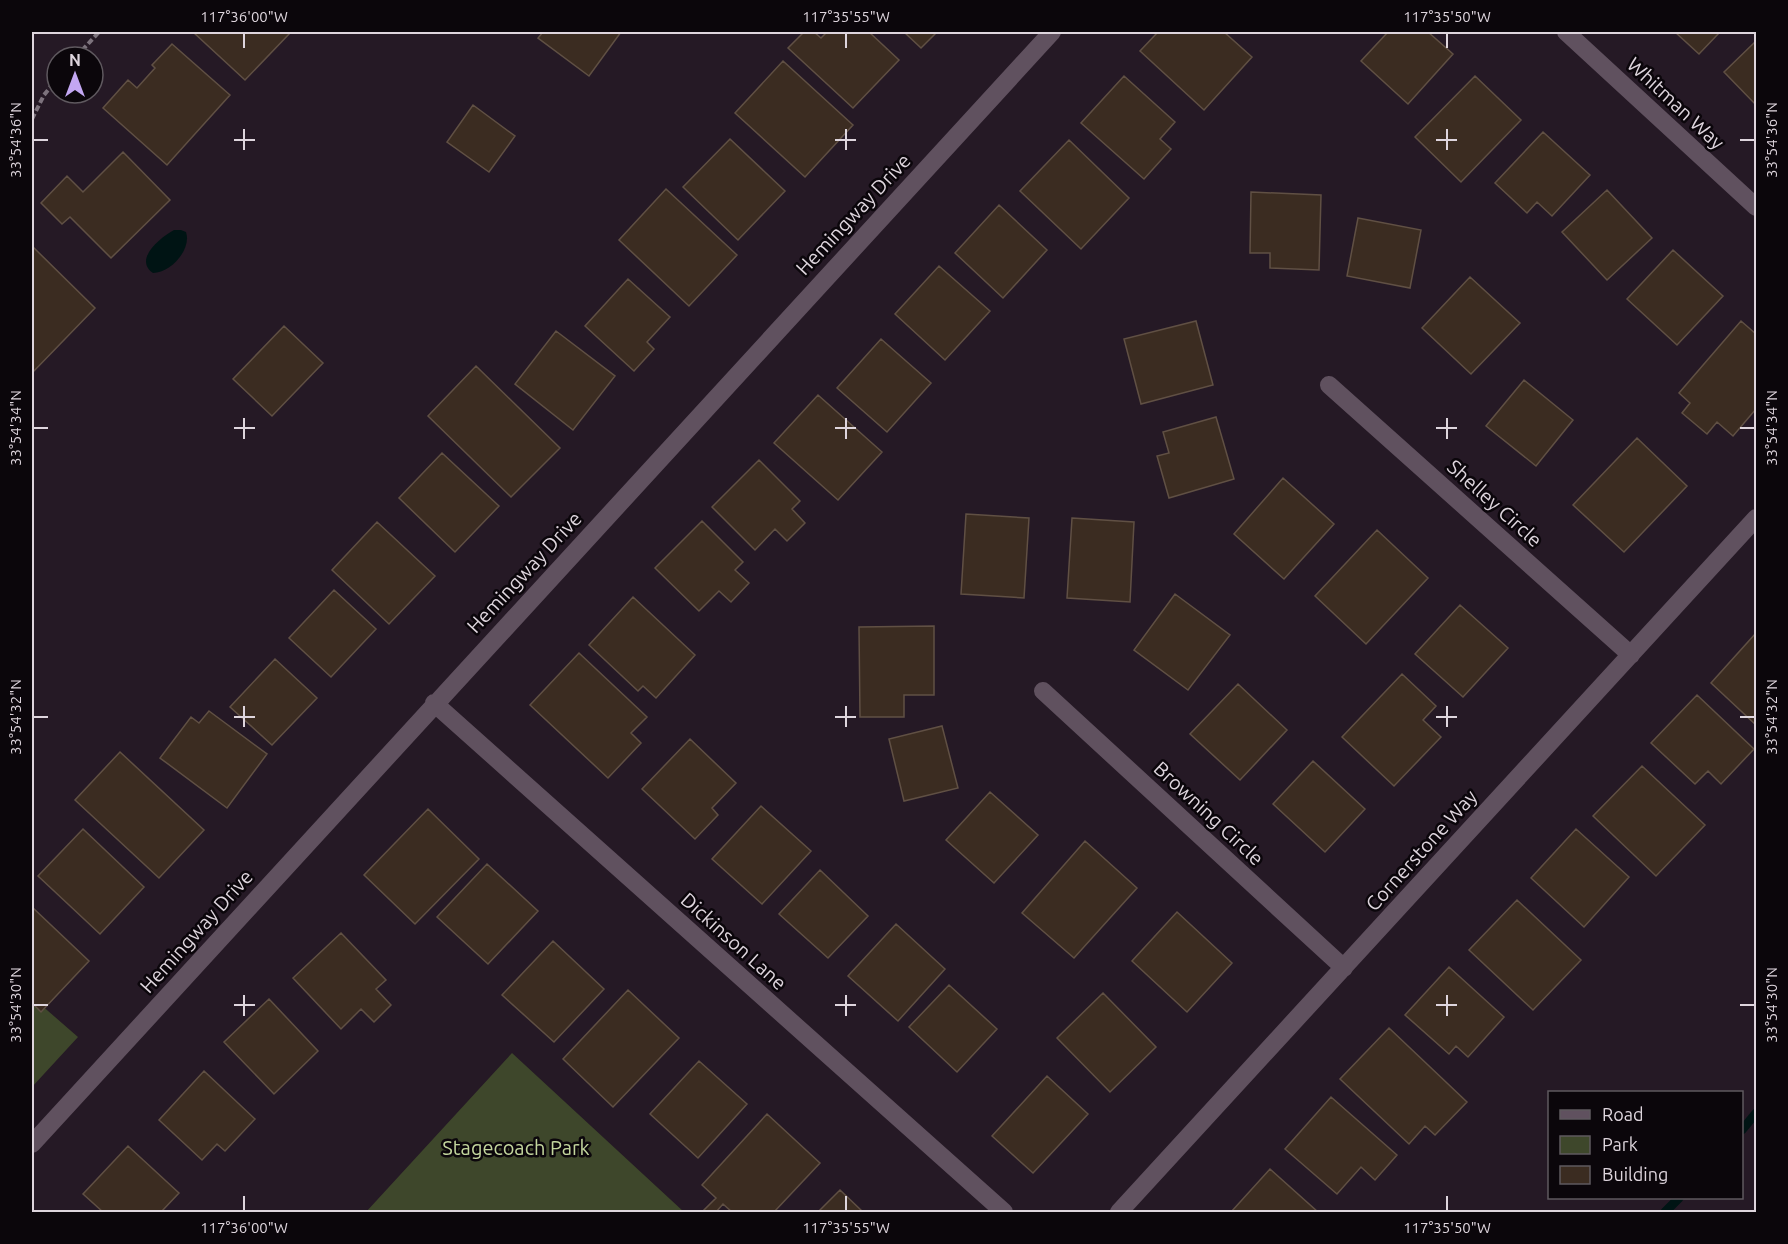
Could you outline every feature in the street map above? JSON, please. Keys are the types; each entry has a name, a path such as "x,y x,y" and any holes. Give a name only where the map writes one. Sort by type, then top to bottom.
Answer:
{"street":[{"name":"Hemingway Drive","path":"32,1144 1052,32"},
{"name":"Whitman Way","path":"1566,32 1756,207"},
{"name":"Shelley Circle","path":"1329,385 1631,655"},
{"name":"Cornerstone Way","path":"1119,1212 1756,518"},
{"name":"Browning Circle","path":"1043,691 1344,968"},
{"name":"Dickinson Lane","path":"435,703 1004,1212"}],"path":[{"path":"87,45 99,32"},
{"path":"32,118 45,94"}],"green space":[{"path":"32,997 78,1037 32,1087"},
{"name":"Stagecoach Park","path":"512,1053 684,1212 366,1212"}],"shaded area":[{"path":"174,230 186,232 186,246 183,253 166,269 153,273 146,261 147,255 156,243"}],"building":[{"path":"193,32 291,32 245,80"},
{"path":"543,32 621,32 589,76 538,38"},
{"path":"804,32 814,32 821,38 827,32 869,32 899,60 853,108 788,48"},
{"path":"904,32 937,32 921,48"},
{"path":"1158,32 1224,32 1252,57 1204,110 1140,51"},
{"path":"1388,32 1428,32 1453,54 1408,104 1361,61"},
{"path":"1675,32 1720,32 1699,54"},
{"path":"1756,41 1756,105 1724,72"},
{"path":"172,44 230,95 167,165 103,108 128,80 137,88 155,68 152,65"},
{"path":"783,61 853,125 805,177 735,113"},
{"path":"1124,76 1175,122 1160,139 1171,149 1144,179 1081,123"},
{"path":"1475,76 1521,120 1461,182 1415,137"},
{"path":"473,105 515,136 489,172 447,142"},
{"path":"1543,132 1590,175 1552,216 1537,202 1527,213 1495,183"},
{"path":"730,139 785,191 738,240 683,187"},
{"path":"1069,140 1129,198 1081,249 1020,191"},
{"path":"123,152 170,200 111,258 70,217 62,224 41,203 67,176 83,192"},
{"path":"666,189 737,255 689,306 619,240"},
{"path":"1607,190 1652,238 1607,280 1562,232"},
{"path":"1251,192 1321,195 1319,270 1270,268 1270,253 1250,253"},
{"path":"999,205 1047,250 1003,298 955,253"},
{"path":"1358,218 1421,230 1410,288 1347,276"},
{"path":"32,246 95,308 33,372 32,371"},
{"path":"1673,250 1723,296 1677,345 1627,299"},
{"path":"939,266 990,311 945,360 895,314"},
{"path":"1470,277 1520,323 1471,374 1422,328"},
{"path":"628,279 670,317 647,342 654,349 634,371 585,326"},
{"path":"1196,321 1213,385 1141,404 1124,339"},
{"path":"1741,321 1756,334 1756,409 1733,436 1717,422 1707,434 1682,413 1690,403 1679,393"},
{"path":"284,326 323,363 272,416 233,379"},
{"path":"556,331 615,376 573,430 515,384"},
{"path":"881,339 931,383 887,432 837,388"},
{"path":"476,366 560,448 511,497 428,416"},
{"path":"1524,380 1573,420 1536,466 1486,426"},
{"path":"818,395 882,452 838,500 774,443"},
{"path":"1216,417 1234,479 1169,498 1157,456 1169,453 1163,432"},
{"path":"1637,438 1687,486 1624,552 1573,505"},
{"path":"442,453 499,506 455,552 399,498"},
{"path":"759,460 800,501 792,509 805,523 787,541 775,529 755,550 712,507"},
{"path":"1283,478 1334,524 1284,579 1234,534"},
{"path":"966,514 1029,518 1024,598 961,594"},
{"path":"1072,518 1134,522 1130,602 1067,598"},
{"path":"702,521 743,562 735,570 749,583 731,602 719,591 699,611 655,568"},
{"path":"377,522 435,576 389,624 332,570"},
{"path":"1377,530 1428,578 1366,644 1315,596"},
{"path":"334,590 376,629 331,677 289,638"},
{"path":"1175,594 1230,635 1188,690 1134,650"},
{"path":"633,597 695,655 656,698 643,686 638,691 589,645"},
{"path":"1460,605 1508,648 1463,697 1415,654"},
{"path":"934,626 934,695 904,695 904,717 860,717 859,627"},
{"path":"1756,633 1756,725 1711,683"},
{"path":"579,653 647,717 631,733 641,743 608,778 530,705"},
{"path":"275,659 317,698 272,745 230,707"},
{"path":"1402,674 1436,706 1423,720 1441,737 1394,786 1342,737"},
{"path":"1238,684 1287,730 1240,780 1190,734"},
{"path":"1697,695 1754,749 1721,784 1708,771 1695,784 1651,743"},
{"path":"209,711 267,754 227,808 160,758 191,717 199,723"},
{"path":"942,726 958,788 904,801 889,739"},
{"path":"690,739 736,783 712,808 718,815 695,839 642,789"},
{"path":"120,752 204,830 159,878 75,800"},
{"path":"1313,761 1365,809 1325,852 1273,804"},
{"path":"1642,766 1705,825 1656,876 1593,816"},
{"path":"990,792 1038,835 994,883 946,840"},
{"path":"761,806 811,851 762,904 712,859"},
{"path":"428,809 479,859 415,924 364,875"},
{"path":"83,829 144,887 100,934 38,876"},
{"path":"1576,829 1629,877 1584,927 1531,878"},
{"path":"1085,841 1137,888 1074,958 1022,913"},
{"path":"487,864 538,911 488,964 437,917"},
{"path":"820,870 868,916 828,958 779,914"},
{"path":"1517,900 1581,960 1533,1010 1469,950"},
{"path":"32,907 89,961 41,1012 32,1003"},
{"path":"1177,912 1232,963 1187,1012 1132,961"},
{"path":"896,924 945,969 898,1021 848,976"},
{"path":"341,933 386,980 376,989 391,1005 374,1022 361,1009 341,1029 293,978"},
{"path":"553,941 604,989 554,1042 502,995"},
{"path":"1449,967 1504,1017 1468,1057 1456,1046 1449,1054 1405,1015"},
{"path":"949,985 997,1029 957,1072 909,1027"},
{"path":"628,990 679,1038 613,1107 563,1059"},
{"path":"1103,993 1156,1047 1110,1092 1057,1038"},
{"path":"269,999 318,1051 274,1094 224,1042"},
{"path":"1389,1028 1467,1102 1435,1135 1425,1126 1409,1144 1340,1079"},
{"path":"699,1061 747,1104 698,1158 650,1114"},
{"path":"204,1071 255,1119 225,1151 217,1144 202,1160 159,1120"},
{"path":"1047,1076 1088,1114 1033,1173 992,1136"},
{"path":"1331,1097 1397,1155 1375,1180 1361,1167 1337,1194 1285,1149"},
{"path":"767,1114 820,1163 774,1212 732,1212 723,1204 716,1212 707,1212 704,1210 716,1198 702,1185"},
{"path":"128,1146 179,1193 161,1212 103,1212 83,1194"},
{"path":"1270,1169 1318,1212 1231,1212"},
{"path":"840,1190 863,1212 818,1212"}],"waterway":[{"path":"1743,1129 1756,1113"},
{"path":"1665,1212 1678,1199"}]}
